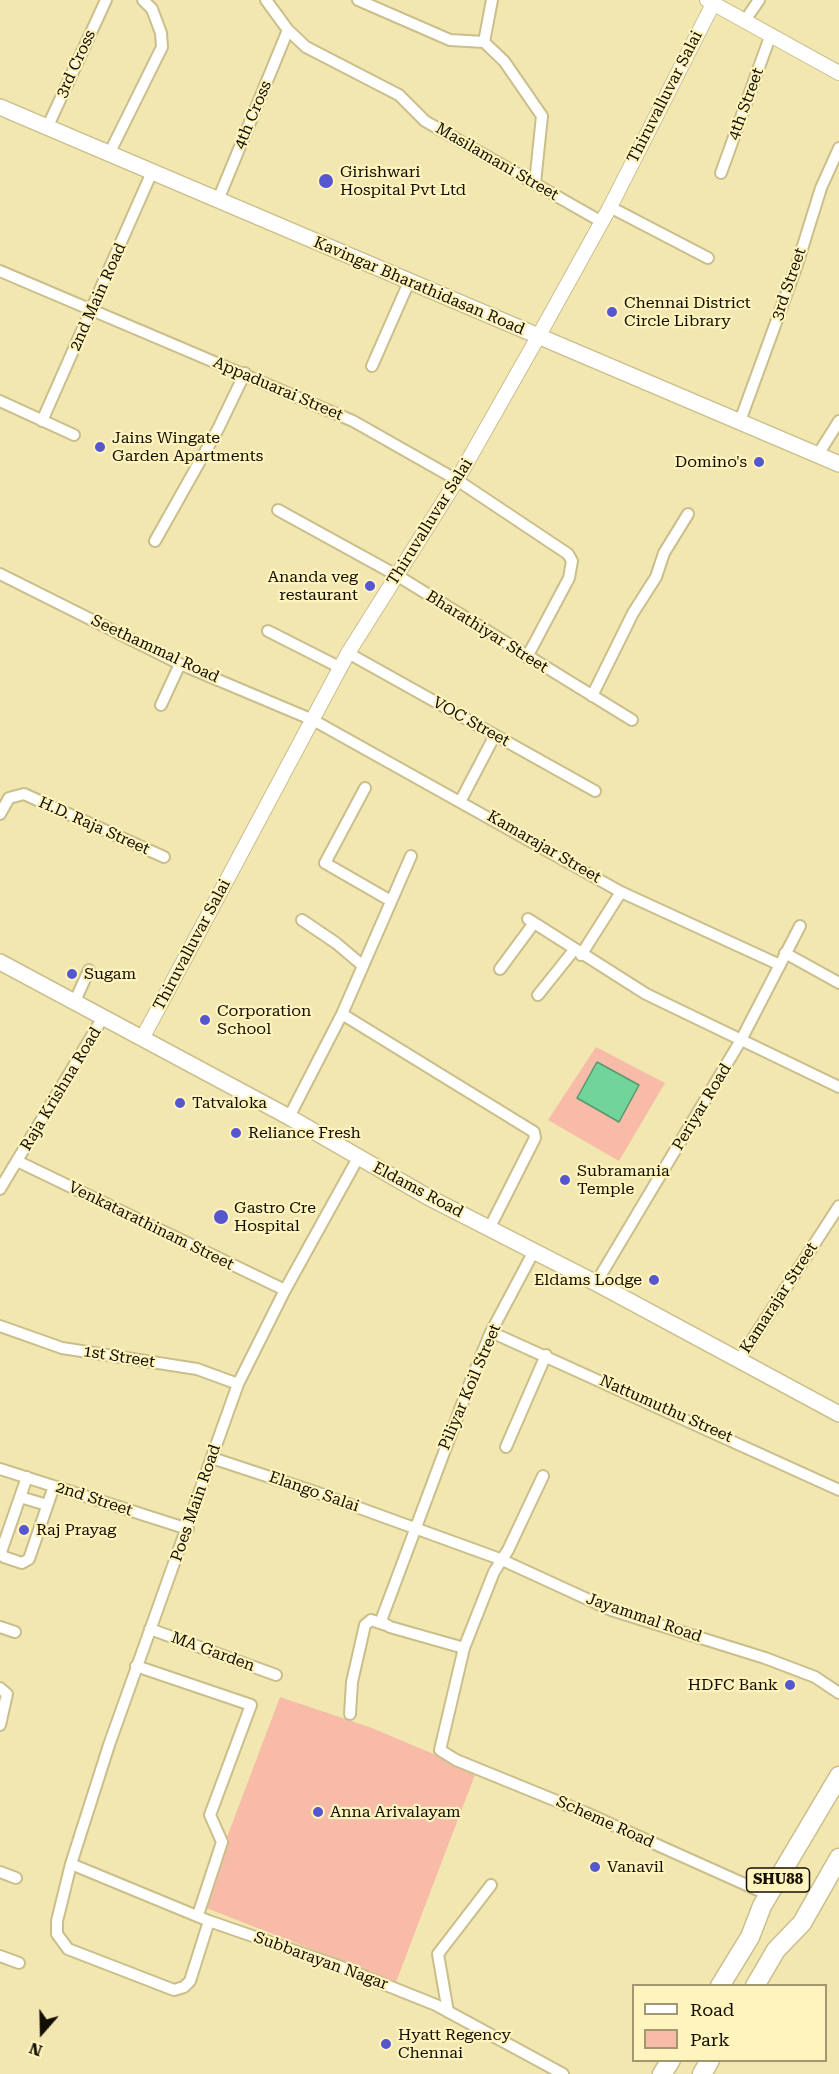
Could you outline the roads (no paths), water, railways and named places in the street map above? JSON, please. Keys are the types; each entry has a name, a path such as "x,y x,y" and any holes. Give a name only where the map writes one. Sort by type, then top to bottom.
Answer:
{"main road":[{"name":"Kavingar Bharathidasan Road","path":"0,107 839,464"},
{"name":"Eldams Road","path":"0,962 102,1019 142,1037 289,1117 428,1197 490,1227 839,1414"},
{"name":"SHU88","path":"721,1984 750,1937 762,1906 839,1776"},
{"name":"SHU88","path":"756,1984 776,1950 801,1923 839,1858"}],"street":[{"name":"3rd Cross","path":"47,128 106,0"},
{"path":"109,154 162,47 161,33 152,9 144,0"},
{"name":"Masilamani Street","path":"266,0 288,30 306,47 399,95 425,121 602,222"},
{"path":"358,0 450,40 484,42 504,61 542,116 535,183"},
{"path":"484,42 492,0"},
{"path":"746,19 759,0"},
{"path":"710,2 746,19 839,73"},
{"name":"Thiruvalluvar Salai","path":"142,1037 348,653 457,480 602,222 710,2"},
{"name":"4th Cross","path":"218,200 288,30"},
{"name":"4th Street","path":"721,174 771,34"},
{"name":"3rd Street","path":"740,421 797,266 820,189 839,148"},
{"name":"2nd Main Road","path":"42,421 152,172"},
{"path":"610,207 708,258"},
{"name":"Appaduarai Street","path":"0,271 353,421 457,480 568,554 572,561 569,578 527,657"},
{"path":"372,366 409,282"},
{"path":"155,541 218,429 244,374"},
{"path":"0,401 74,435"},
{"path":"817,456 839,421"},
{"name":"Bharathiyar Street","path":"278,510 398,576 632,720"},
{"path":"592,696 633,613 656,576 664,553 688,514"},
{"name":"Seethammal Road","path":"0,574 180,664 313,720"},
{"path":"268,631 340,668"},
{"name":"VOC Street","path":"348,653 595,791"},
{"path":"161,705 180,664"},
{"name":"Kamarajar Street","path":"313,720 461,800 621,892 780,965"},
{"path":"461,800 495,735"},
{"path":"365,788 325,863 391,901"},
{"name":"H.D. Raja Street","path":"0,814 9,798 24,794 164,857"},
{"path":"289,1117 342,1014 411,856"},
{"path":"538,995 577,952 621,892"},
{"path":"302,920 336,943 362,965"},
{"path":"500,969 531,921 646,994 839,1087"},
{"name":"Periyar Road","path":"596,1283 741,1040 800,926"},
{"path":"786,953 839,983"},
{"path":"74,1003 90,970"},
{"path":"342,1014 534,1132 535,1138 490,1227"},
{"name":"Raja Krishna Road","path":"0,1189 102,1019"},
{"name":"Poes Main Road","path":"209,1921 190,1981 184,1987 174,1990 68,1949 57,1934 57,1921 71,1864 136,1666 188,1529 238,1384 285,1290 358,1158"},
{"name":"Venkatarathinam Street","path":"17,1161 285,1290"},
{"name":"Kamarajar Street","path":"739,1360 839,1206"},
{"name":"Piliyar Koil Street","path":"386,1625 382,1622 383,1614 491,1332 534,1251"},
{"name":"1st Street","path":"0,1326 62,1348 197,1369 238,1384"},
{"name":"Nattumuthu Street","path":"491,1332 839,1490"},
{"path":"506,1447 546,1355"},
{"name":"Elango Salai","path":"212,1458 415,1527"},
{"name":"2nd Street","path":"0,1469 188,1529"},
{"path":"350,1714 352,1682 365,1625 371,1620 464,1648 500,1559 508,1550 543,1476"},
{"path":"27,1477 1,1552 4,1557 22,1563 29,1559 54,1486"},
{"path":"20,1497 47,1505"},
{"name":"Jayammal Road","path":"415,1527 500,1559 610,1610 765,1658 815,1677 839,1693"},
{"path":"0,1627 15,1632"},
{"name":"MA Garden","path":"150,1629 276,1675"},
{"name":"Scheme Road","path":"464,1648 440,1750 456,1760 586,1813 769,1895"},
{"path":"136,1666 251,1705 210,1815 222,1842 198,1915"},
{"path":"0,1688 7,1694 0,1725"},
{"name":"Subbarayan Nagar","path":"71,1864 209,1921 336,1965 448,2012 563,2074"},
{"path":"0,1872 16,1878"},
{"path":"448,2012 438,1954 490,1885"},
{"path":"0,1956 19,1963"}],"place":[{"name":"Girishwari Hospital Pvt Ltd","path":"326,181"},
{"name":"Chennai District Circle Library","path":"612,312"},
{"name":"Jains Wingate Garden Apartments","path":"100,447"},
{"name":"Domino's","path":"759,462"},
{"name":"Ananda veg restaurant","path":"370,586"},
{"name":"Sugam","path":"72,974"},
{"name":"Corporation School","path":"205,1020"},
{"name":"Tatvaloka","path":"180,1103"},
{"name":"Reliance Fresh","path":"236,1133"},
{"name":"Subramania Temple","path":"565,1180"},
{"name":"Gastro Cre Hospital","path":"221,1217"},
{"name":"Eldams Lodge","path":"654,1280"},
{"name":"Raj Prayag","path":"24,1530"},
{"name":"HDFC Bank","path":"790,1685"},
{"name":"Anna Arivalayam","path":"318,1812"},
{"name":"Vanavil","path":"595,1867"},
{"name":"Hyatt Regency Chennai","path":"386,2044"}]}
